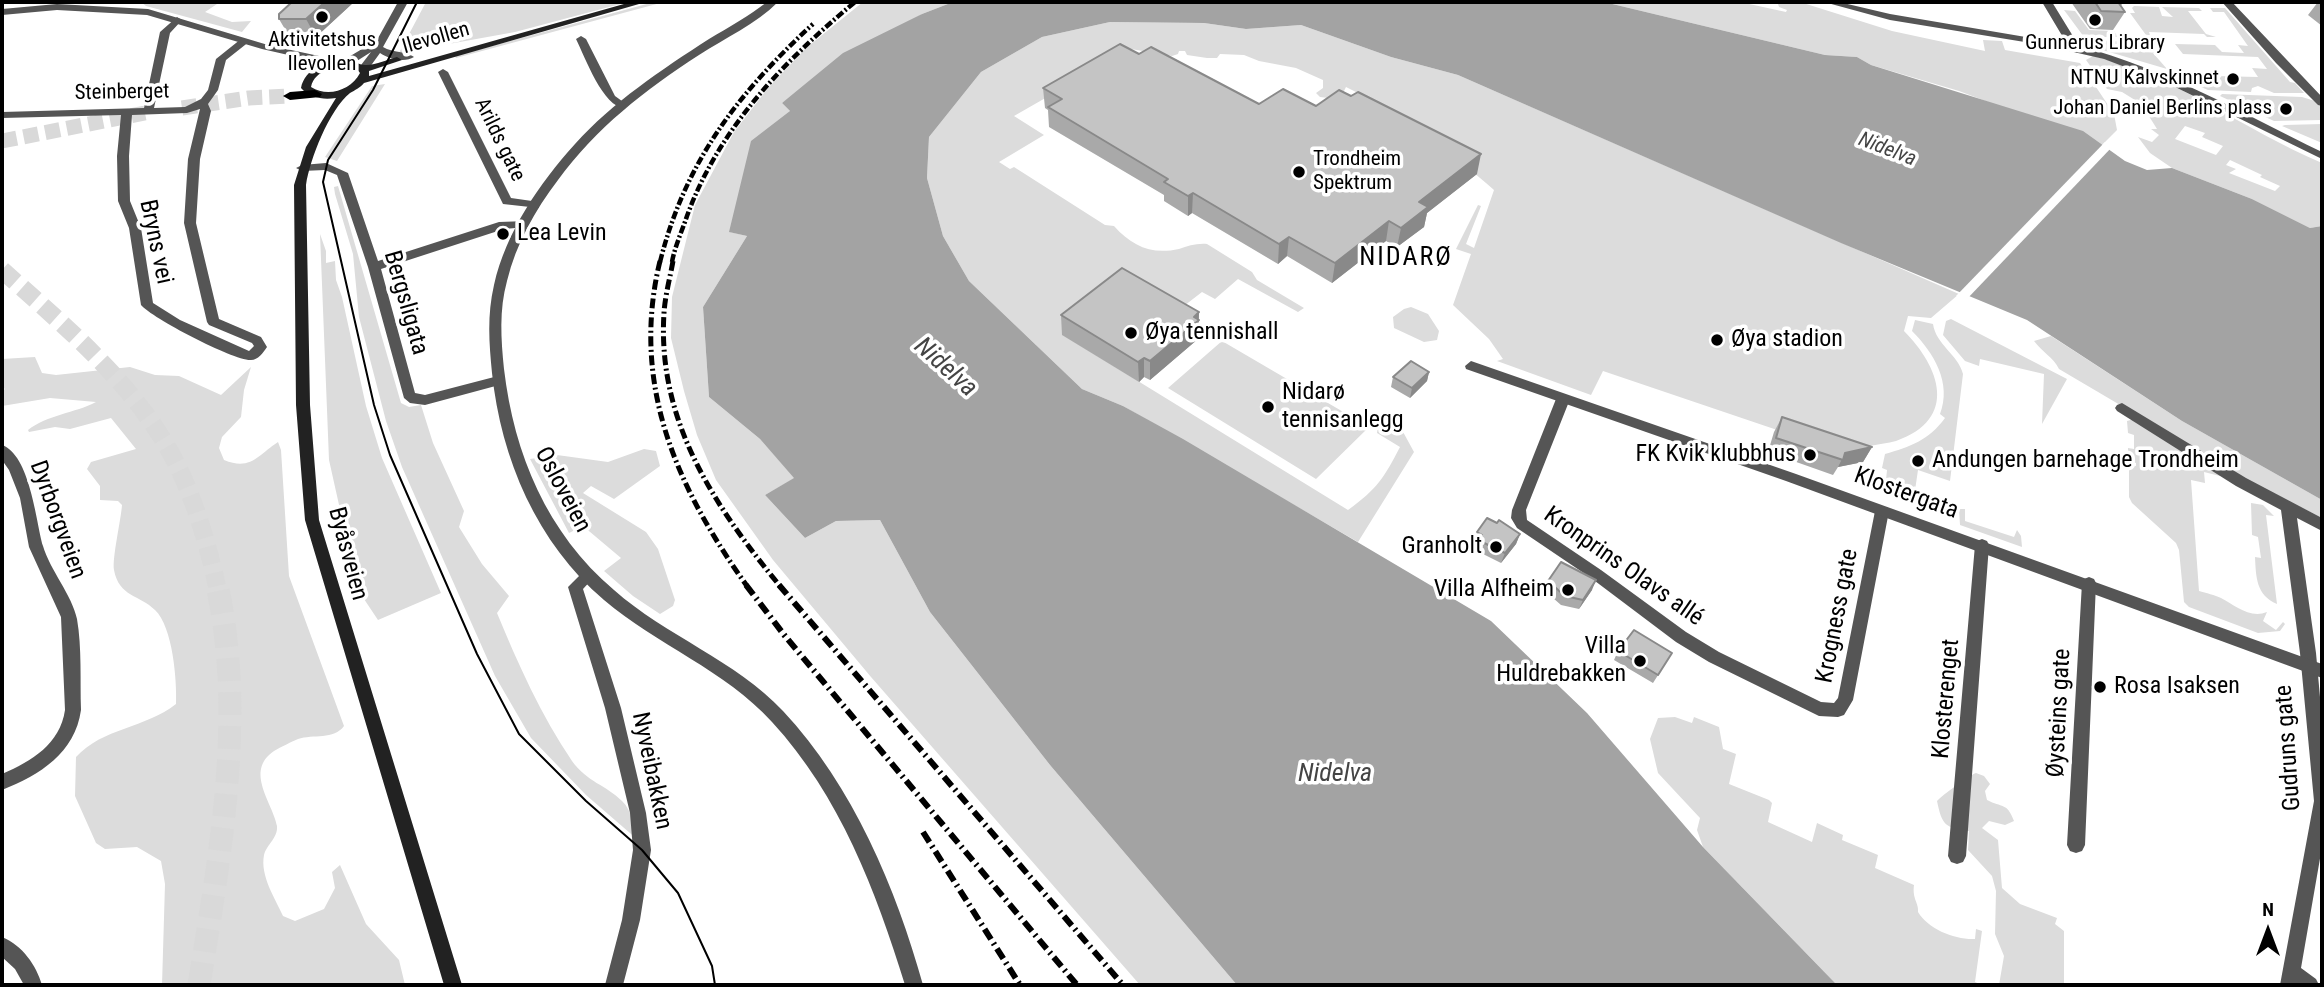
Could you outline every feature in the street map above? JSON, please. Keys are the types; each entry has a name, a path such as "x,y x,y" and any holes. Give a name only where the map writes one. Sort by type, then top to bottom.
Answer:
{"highway":[{"path":"287,92 315,86"}],"main road":[{"name":"Ilevollen","path":"347,90 361,81 641,2"},
{"name":"Ilevollen","path":"363,69 522,34"},
{"path":"315,86 343,64 363,69 365,76 361,81"},
{"path":"315,86 347,90"},
{"name":"Byåsveien","path":"315,86 322,124"},
{"name":"Byåsveien","path":"347,90 322,124 302,168 299,215 303,405 312,520 453,985"}],"street":[{"path":"363,69 403,2"},
{"name":"Osloveien","path":"773,2 622,106 582,142 557,172 523,224 505,269 496,304 498,381 508,436 530,493 556,538 588,576 660,633 726,673 753,694 776,715 803,748 851,827 902,944 914,985"},
{"path":"1829,2 1894,19 2075,48 2160,74 2322,156"},
{"path":"2047,2 2075,48"},
{"path":"2227,2 2322,103"},
{"path":"2,12 85,7 123,9 177,20 288,53 343,64 379,44"},
{"path":"148,112 165,32 177,20"},
{"path":"582,39 611,98 622,106"},
{"name":"Steinberget","path":"2,115 179,111 202,103 214,92 221,59 245,41"},
{"path":"379,44 390,55 409,57"},
{"path":"288,53 315,86"},
{"name":"Arilds gate","path":"443,72 507,201 535,205"},
{"name":"Bryns vei","path":"127,113 123,156 124,201 135,228 147,305 176,323 242,355 252,356 261,347 257,340 212,322 190,222 194,159 206,111 202,103"},
{"name":"Bergsligata","path":"302,168 326,166 342,173 374,267 409,395 415,400 425,400 498,381"},
{"path":"374,267 503,225 523,224"},
{"name":"Klostergata","path":"1471,366 2089,583 2315,669"},
{"name":"Kronprins Olavs allé","path":"1563,399 1519,510 1518,518 1522,524 1596,574 1681,637 1714,657 1819,709"},
{"path":"2122,408 2241,482 2322,525"},
{"name":"Dyrborgveien","path":"2,450 15,468 27,498 36,547 69,617 73,710 72,724 52,753 2,782"},
{"name":"Gudruns gate","path":"2288,507 2315,669 2322,802 2290,979"},
{"name":"Krogness gate","path":"1819,709 1838,710 1845,700 1882,511"},
{"name":"Klosterenget","path":"1957,856 1982,545"},
{"name":"Nyveibakken","path":"588,576 575,587 613,708 638,813 642,850 631,919 614,985"},
{"name":"Øysteins gate","path":"2076,845 2089,583"},
{"path":"2,946 27,969 33,985"},
{"path":"2290,979 2310,985"}],"shaded area":[{"path":"141,2 220,2 205,12 232,22 251,21 242,32 146,6"},
{"path":"426,2 628,2 515,32 399,53"},
{"path":"654,2 664,2 456,58 455,56"},
{"path":"863,2 953,2 922,14 782,103 790,111 730,232 747,236 703,307 709,397 760,439 795,478 765,495 805,538 836,521 880,520 930,612 1050,765 1237,985 1140,985 871,677 773,560 716,480 697,435 671,338 672,297 695,205 734,132 768,88 806,48"},
{"path":"1604,2 1740,2 1786,12 1787,10 1778,4 1765,2 1800,2 1892,31 1985,51 1983,40 2002,41 2005,50 2080,63 2114,114 2117,130 2102,145 1959,91 1871,65 1857,57 1825,55"},
{"path":"2159,7 2162,16 2173,17 2162,7 2199,8 2202,11 2188,11 2206,34 2216,37 2149,32 2150,35 2146,35 2130,13 2135,13 2132,8"},
{"path":"2210,8 2225,8 2290,82 2295,83 2304,93 2274,93 2258,86 2252,88 2251,92 2208,90 2173,75 2258,77 2252,68 2267,69 2258,57 2183,54 2175,44 2215,45 2222,52 2244,53 2238,45 2248,46 2224,12 2213,12"},
{"path":"2064,10 2075,11 2089,30 2114,31 2118,37 2084,37"},
{"path":"1110,22 1204,23 1246,29 1301,25 1391,57 1458,75 1959,294 1931,318 1908,316 1904,331 1927,360 1934,376 1936,406 1929,420 1916,431 1896,441 1862,448 1851,455 1603,371 1591,395 1497,361 1503,359 1489,339 1453,305 1471,254 1456,249 1478,205 1481,206 1466,244 1474,248 1494,190 1461,162 1383,107 1346,87 1344,91 1328,98 1320,97 1316,93 1323,88 1323,80 1296,68 1259,61 1244,55 1220,54 1217,58 1207,58 1187,55 1185,51 1179,51 1172,56 1131,49 1014,116 1044,135 999,162 1010,169 1014,167 1105,225 1114,226 1135,244 1151,250 1169,251 1207,244 1252,272 1257,280 1304,308 1298,312 1238,279 1215,299 1202,292 1171,316 1063,335 1348,510 1379,482 1400,447 1377,433 1379,418 1402,430 1414,452 1358,542 1123,406 1082,389 969,281 943,236 927,178 929,137 981,72 1042,37"},
{"path":"2085,41 2147,43 2167,69 2089,46"},
{"path":"2093,56 2153,77 2322,163 2322,226 2310,228 2252,199 2172,168 2150,153 2138,137 2152,142 2159,135 2151,129 2157,129 2147,113 2151,110 2122,92 2107,89 2086,60","holes":["2185,126 2205,133 2202,137 2223,146 2216,155 2175,139","2230,160 2262,175 2260,177 2280,186 2275,191 2229,173 2236,169 2226,165"]},
{"path":"385,84 337,161 325,157 372,86"},
{"path":"2220,96 2302,97 2315,101 2322,107 2322,120 2274,121"},
{"path":"2322,124 2322,143 2282,126 2285,125"},
{"path":"338,186 401,403 409,407 421,405 433,443 464,511 459,527 482,564 509,596 497,613 522,670 550,726 572,761 584,774 625,805 638,840 586,795 531,738 495,676 402,467 386,421 359,317 353,254 335,194 334,187"},
{"path":"320,234 326,251 326,263 335,261 336,280 366,406 382,458 441,593 378,620 358,590 329,460"},
{"path":"1411,307 1428,314 1439,331 1437,340 1424,342 1394,328 1393,317"},
{"path":"1951,319 2067,379 2042,424 2044,374 1980,359 1979,366 1965,361 1943,335 1946,321"},
{"name":"Andungen barnehage Trondheim","path":"1915,320 1933,324 1938,338 1957,361 1963,374 1950,481 1918,470 1913,504 1889,494 1886,486 1887,470 1882,468 1885,454 1918,442 1945,418 1940,414 1944,391 1939,369 1912,331"},
{"path":"2051,336 2182,421 2322,500 2322,518 2244,478 2059,369 2034,341"},
{"name":"Nidarø tennisanlegg","path":"1222,341 1369,427 1316,479 1168,388"},
{"path":"35,357 42,373 56,375 130,367 155,375 179,376 221,395 251,367 244,390 241,417 222,437 219,448 224,460 241,464 254,460 278,442 281,450 289,576 344,726 329,735 298,739 274,751 265,759 261,777 277,826 276,834 264,855 264,871 283,916 295,921 324,909 335,888 332,872 340,865 366,924 399,960 405,985 162,985 165,884 161,861 137,847 105,849 96,843 75,796 76,757 98,740 164,712 176,704 173,655 161,618 149,605 120,586 114,570 122,505 118,501 100,500 100,486 87,469 91,462 136,449 111,418 70,429 55,427 29,432 28,430 44,421 96,402 50,398 2,406 2,391 5,389 2,387 2,359"},
{"path":"2134,419 2224,477 2204,472 2205,483 2191,480 2199,591 2219,597 2254,614 2267,612 2263,621 2276,630 2283,622 2285,624 2280,631 2258,633 2189,607 2184,602 2176,543 2132,503 2129,497 2129,465 2136,466 2136,463 2128,460 2128,448 2134,449 2134,435 2128,433 2127,421"},
{"path":"644,449 656,451 660,466 614,499 591,486 583,493 646,532 658,549 675,600 673,606 660,614 633,596 604,571 621,558 583,526 569,533 530,459 557,455 608,462"},
{"path":"2251,503 2263,505 2274,516 2266,515 2277,604 2265,596 2258,585 2255,557 2261,558 2258,537 2252,535"},
{"path":"1959,509 1965,509 1965,521 2014,537 2017,530 2021,536 2022,547 1960,525"},
{"path":"1675,717 1692,723 1694,717 1719,727 1723,749 1736,754 1729,784 1769,800 1772,803 1768,822 1812,842 1817,823 1843,835 1842,840 1878,855 1875,868 1914,885 1918,912 1928,924 1967,939 1975,939 1976,929 1982,931 1975,982 1982,985 1837,985 1703,847 1697,830 1700,818 1658,773 1650,739 1658,718"},
{"path":"1976,773 1984,776 1990,784 1985,791 1987,800 2006,808 2014,821 2005,825 1989,821 1982,828 1998,840 2002,888 2020,904 2057,918 2055,924 2064,931 2064,985 1999,985 2004,956 1995,934 1996,891 1992,876 1968,850 1969,831 1946,824 1937,801"}],"water":[{"name":"Nidelva","path":"953,2 1604,2 1825,55 1857,57 1871,65 2083,131 2125,161 2147,170 2172,168 2252,199 2310,228 2322,226 2322,500 2182,421 2027,320 1841,243 1458,75 1391,57 1301,25 1246,29 1204,23 1110,22 1042,37 981,72 929,137 927,178 943,236 969,281 1082,389 1123,406 1183,439 1491,621 1587,713 1703,847 1837,985 1237,985 1050,765 930,612 880,520 836,521 805,538 765,495 794,478 760,439 709,397 703,307 747,236 729,232 751,141 790,111 782,103 843,53 922,14"}],"pier":[{"path":"2105,142 2112,147 1966,300 1956,296"}],"building":[{"path":"292,2 325,2 306,19 279,19 279,14"},
{"path":"2095,2 2118,2 2125,12 2101,11"},
{"name":"Trondheim Spektrum","path":"1120,44 1139,54 1151,47 1259,104 1283,89 1316,106 1339,90 1351,96 1358,92 1481,154 1419,202 1428,207 1401,228 1389,221 1335,263 1289,237 1279,244 1193,193 1188,196 1164,182 1168,179 1048,107 1062,99 1043,88"},
{"name":"Øya tennishall","path":"1122,268 1199,312 1194,317 1199,320 1150,361 1144,358 1138,362 1061,315"},
{"path":"1411,361 1429,372 1412,388 1393,377"},
{"path":"1782,417 1872,447 1845,453 1843,460 1776,438"},
{"path":"1487,518 1497,523 1499,520 1520,534 1505,553 1478,540 1482,535 1477,532"},
{"path":"1561,562 1596,580 1583,600 1565,596 1548,581"},
{"name":"Villa Huldrebakken","path":"1634,630 1672,653 1658,675 1618,651"}],"tunnel":[{"path":"182,108 249,98 290,96"},
{"path":"2,141 145,113"},
{"path":"2,270 101,361 144,412 163,440 185,483 201,527 217,586"},
{"path":"199,985 222,836 230,735 225,634 217,585"}],"tram line":[{"path":"417,2 373,90 328,160 323,182 374,405 390,455 477,654 519,734 586,801 642,850 678,893 712,966 715,985"}],"railway":[{"path":"672,262 700,184 735,125 779,72 855,2"},
{"path":"660,262 684,192 718,131 761,76 813,24"},
{"path":"660,261 652,306 651,350 656,392 666,433 681,473 700,511 747,586"},
{"path":"673,261 665,307 664,352 670,390 680,426 713,493 733,525 780,586"},
{"path":"746,585 785,636 1077,985"},
{"path":"779,585 1123,985"},
{"path":"923,832 1020,985"}],"place":[{"name":"Aktivitetshus Ilevollen","path":"322,17"},
{"name":"Gunnerus Library","path":"2095,20"},
{"name":"NTNU Kalvskinnet","path":"2233,79"},
{"name":"Johan Daniel Berlins plass","path":"2286,109"},
{"name":"Trondheim Spektrum","path":"1299,172"},
{"name":"Lea Levin","path":"503,234"},
{"name":"Øya tennishall","path":"1131,333"},
{"name":"Øya stadion","path":"1717,340"},
{"name":"Nidarø tennisanlegg","path":"1268,407"},
{"name":"FK Kvik klubbhus","path":"1810,455"},
{"name":"Andungen barnehage Trondheim","path":"1918,461"},
{"name":"Granholt","path":"1496,547"},
{"name":"Villa Alfheim","path":"1568,590"},
{"name":"Villa Huldrebakken","path":"1640,661"},
{"name":"Rosa Isaksen","path":"2100,687"}],"district":[{"name":"NIDARØ","path":"1406,258"}]}
